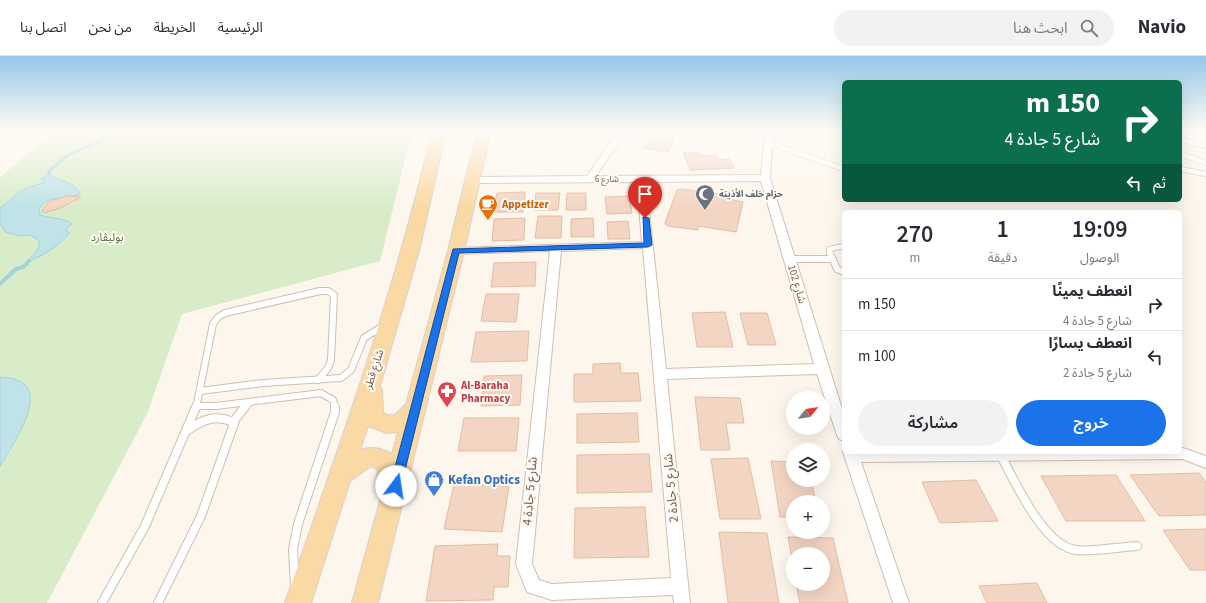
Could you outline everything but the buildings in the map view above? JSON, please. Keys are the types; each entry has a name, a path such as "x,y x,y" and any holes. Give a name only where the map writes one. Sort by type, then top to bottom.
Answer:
{"main road":[{"name":"شارع قطر","path":"298,603 389,323 426,195 434,157"},
{"path":"365,603 456,250 478,157"},
{"path":"373,373 372,412 375,420 384,425 395,424 407,419 415,408"},
{"path":"339,477 356,461 369,457 379,458 385,461 390,467 382,540"}],"street":[{"path":"590,179 605,157"},
{"name":"شارع 102","path":"767,157 765,178 822,369 842,429"},
{"name":"شارع 5 جادة 2","path":"641,178 682,603"},
{"name":"شارع 6","path":"472,180 765,178"},
{"path":"456,250 648,245"},
{"name":"شارع 5 جادة 4","path":"556,248 524,564 533,586 552,592 680,586"},
{"path":"660,374 822,369"},
{"path":"1182,453 1206,462"},
{"path":"901,603 850,454 1000,454"}],"lane":[{"path":"808,157 842,168"},
{"path":"1187,157 1206,163"},
{"path":"1182,169 1206,174"},
{"path":"842,246 830,247 829,250 836,269 842,271"},
{"path":"789,259 832,259"},
{"path":"102,603 145,526 188,430 197,406 213,324 218,317 232,312 320,291 328,291 334,295 331,360 328,368 318,380"},
{"path":"200,391 263,383 341,378 351,370 364,338 389,323"},
{"path":"197,406 250,402 321,393 330,397 335,403 335,412 298,524 293,557 293,579 298,603"},
{"path":"158,603 201,516 234,423 240,413 250,402"},
{"path":"188,430 200,422 213,418 221,418 234,423"},
{"path":"1000,454 1042,528 1056,541 1075,550 1136,546"}],"green space":[{"name":"بوليڤارد","path":"24,157 406,157 380,261 182,314 147,414 47,603 0,603 0,177"}],"water":[{"path":"49,174 71,184 80,194 52,199 43,204 39,209 40,215 65,220 72,224 66,231 70,233 56,246 29,261 28,260 38,248 38,240 30,235 21,236 5,232 0,223 0,208 22,190 45,182 41,179"},
{"path":"0,377 18,380 27,388 30,399 28,412 22,427 0,467"}],"waterway":[{"path":"49,174 49,171 66,157"},
{"path":"0,284 16,269 23,267 29,261"}],"place":[{"name":"حزام خلف الأذينة","path":"705,211"},
{"name":"Appetizer","path":"488,221"},
{"name":"Al-Baraha Pharmacy","path":"447,408"},
{"name":"Kefan Optics","path":"434,497"}],"route":[{"path":"396,486 456,250 648,245 645,218"}]}
